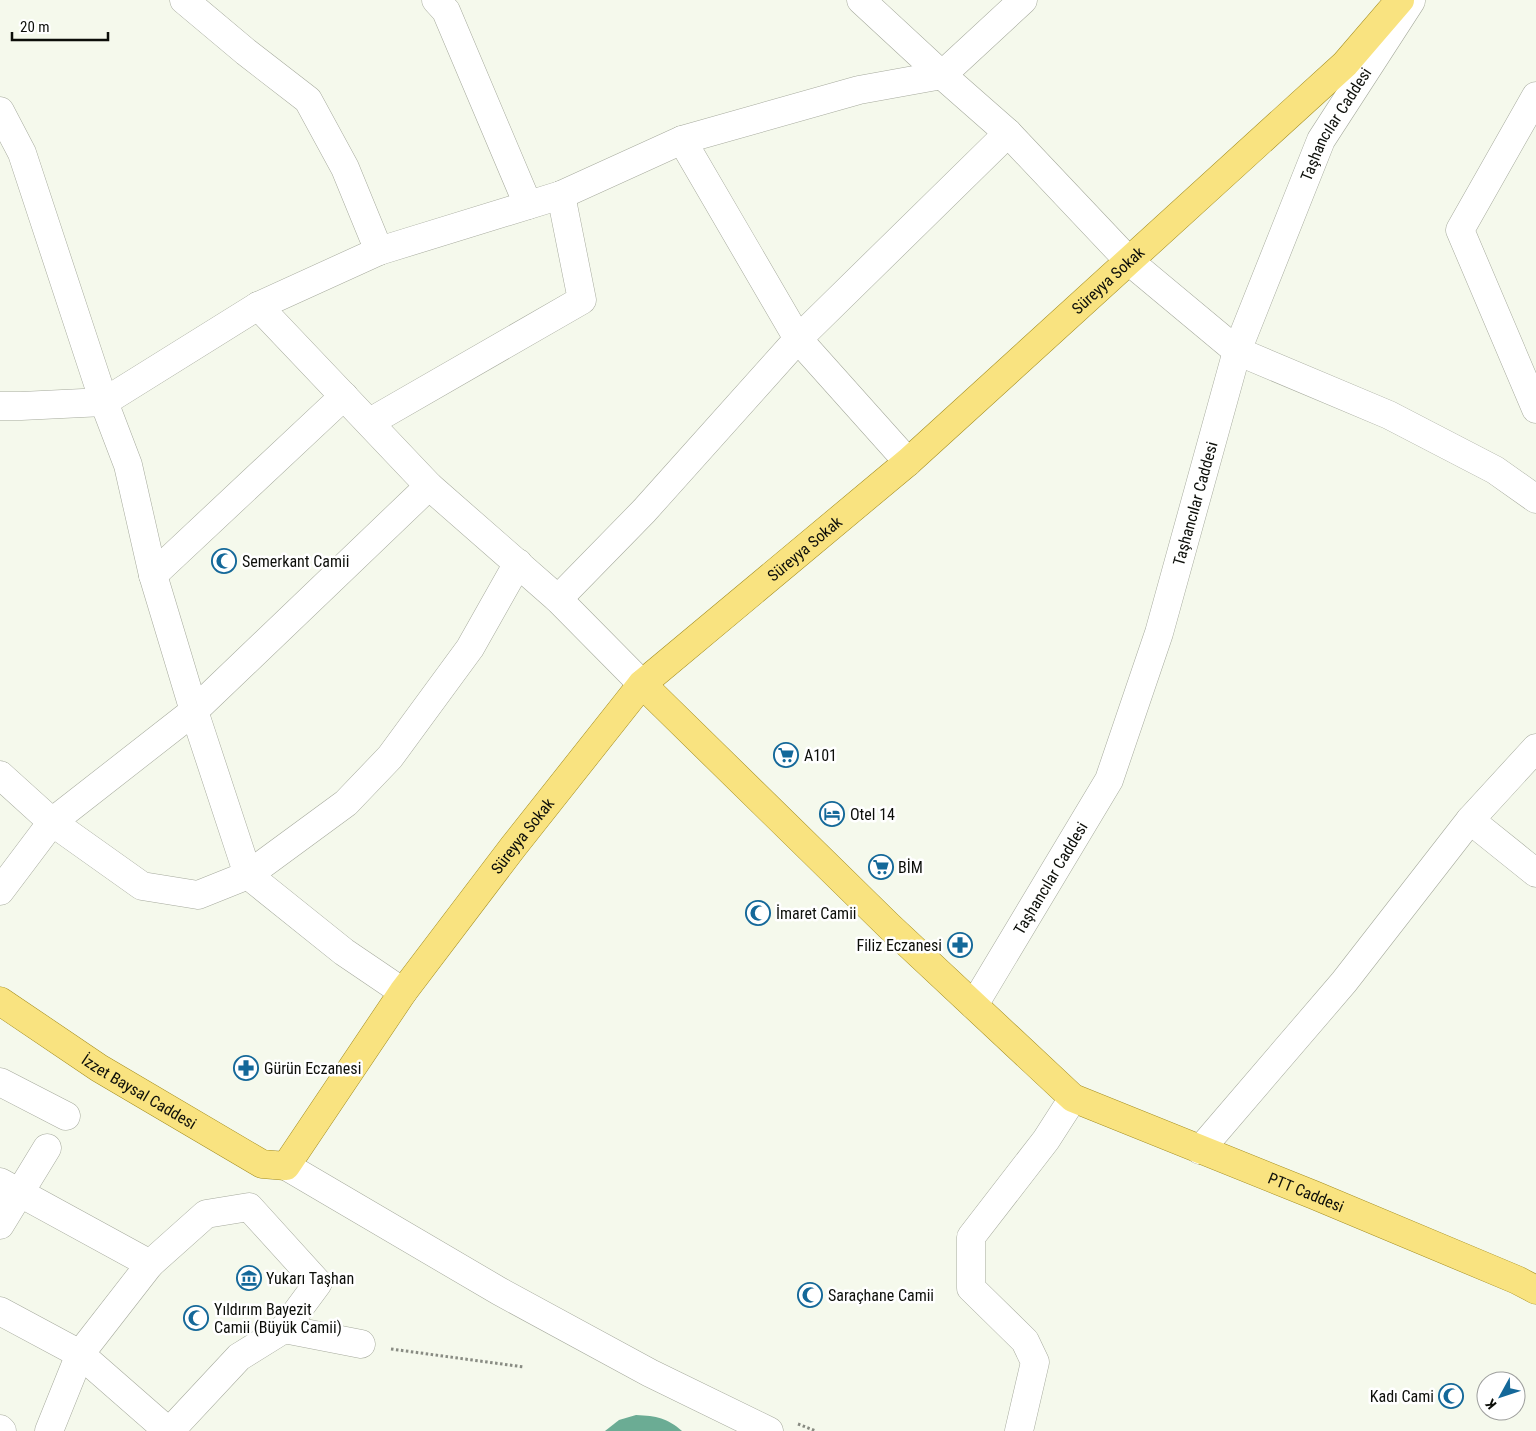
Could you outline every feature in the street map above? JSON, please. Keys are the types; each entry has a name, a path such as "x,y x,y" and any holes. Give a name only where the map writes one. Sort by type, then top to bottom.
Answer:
{"main road":[{"name":"Süreyya Sokak","path":"286,1166 403,992 513,847 642,684 908,462 1345,64 1400,0"},
{"path":"642,684 889,926 1073,1098"},
{"name":"İzzet Baysal Caddesi","path":"0,1001 99,1068 262,1164 286,1166"},
{"name":"PTT Caddesi","path":"1073,1098 1314,1195 1499,1272 1536,1290"}],"street":[{"path":"184,0 246,52 308,100 345,168 379,251"},
{"path":"436,0 446,11 528,205"},
{"path":"861,0 1008,133 1129,261 1237,351 1389,415 1495,470 1536,499"},
{"path":"0,406 104,402 258,306 379,251 561,195 682,140 859,90 942,75 1022,0"},
{"name":"Taşhancılar Caddesi","path":"974,1004 1109,780 1159,633 1237,351 1321,140 1411,0"},
{"path":"1536,96 1460,230 1536,409"},
{"path":"0,111 22,154 104,402 128,465 152,575 248,875 344,952 403,992"},
{"path":"558,599 644,511 798,339 1008,133"},
{"path":"682,140 798,339 908,462"},
{"path":"370,422 582,300 561,195"},
{"path":"258,306 429,486 558,599 642,684"},
{"path":"152,575 344,396"},
{"path":"0,891 52,822 194,711 429,486"},
{"path":"0,775 52,822 142,886 198,895 248,875 346,802 390,757 470,648 518,563"},
{"path":"1200,1150 1344,982 1470,820 1536,748"},
{"path":"1470,820 1536,873"},
{"path":"0,1082 66,1116"},
{"path":"1020,1431 1035,1362 1025,1341 971,1288 971,1237 1046,1140 1073,1098"},
{"path":"0,1225 10,1188 47,1148"},
{"path":"286,1166 507,1296 650,1373 769,1431"},
{"path":"10,1188 150,1264"},
{"path":"0,1311 80,1354 169,1431 240,1357 284,1329 318,1283 249,1207 206,1214 150,1264 80,1354 49,1431"},
{"path":"284,1329 360,1344"}],"path":[{"path":"360,1344 524,1367"}],"shaded area":[{"path":"636,1415 661,1418 682,1431 605,1431 619,1420"}],"place":[{"name":"Semerkant Camii","path":"224,561"},
{"name":"A101","path":"786,755"},
{"name":"Otel 14","path":"832,814"},
{"name":"BİM","path":"881,867"},
{"name":"İmaret Camii","path":"758,913"},
{"name":"Filiz Eczanesi","path":"960,945"},
{"name":"Gürün Eczanesi","path":"246,1068"},
{"name":"Yukarı Taşhan","path":"249,1278"},
{"name":"Saraçhane Camii","path":"810,1295"},
{"name":"Yıldırım Bayezit Camii (Büyük Camii)","path":"196,1318"},
{"name":"Kadı Cami","path":"1451,1396"}]}
